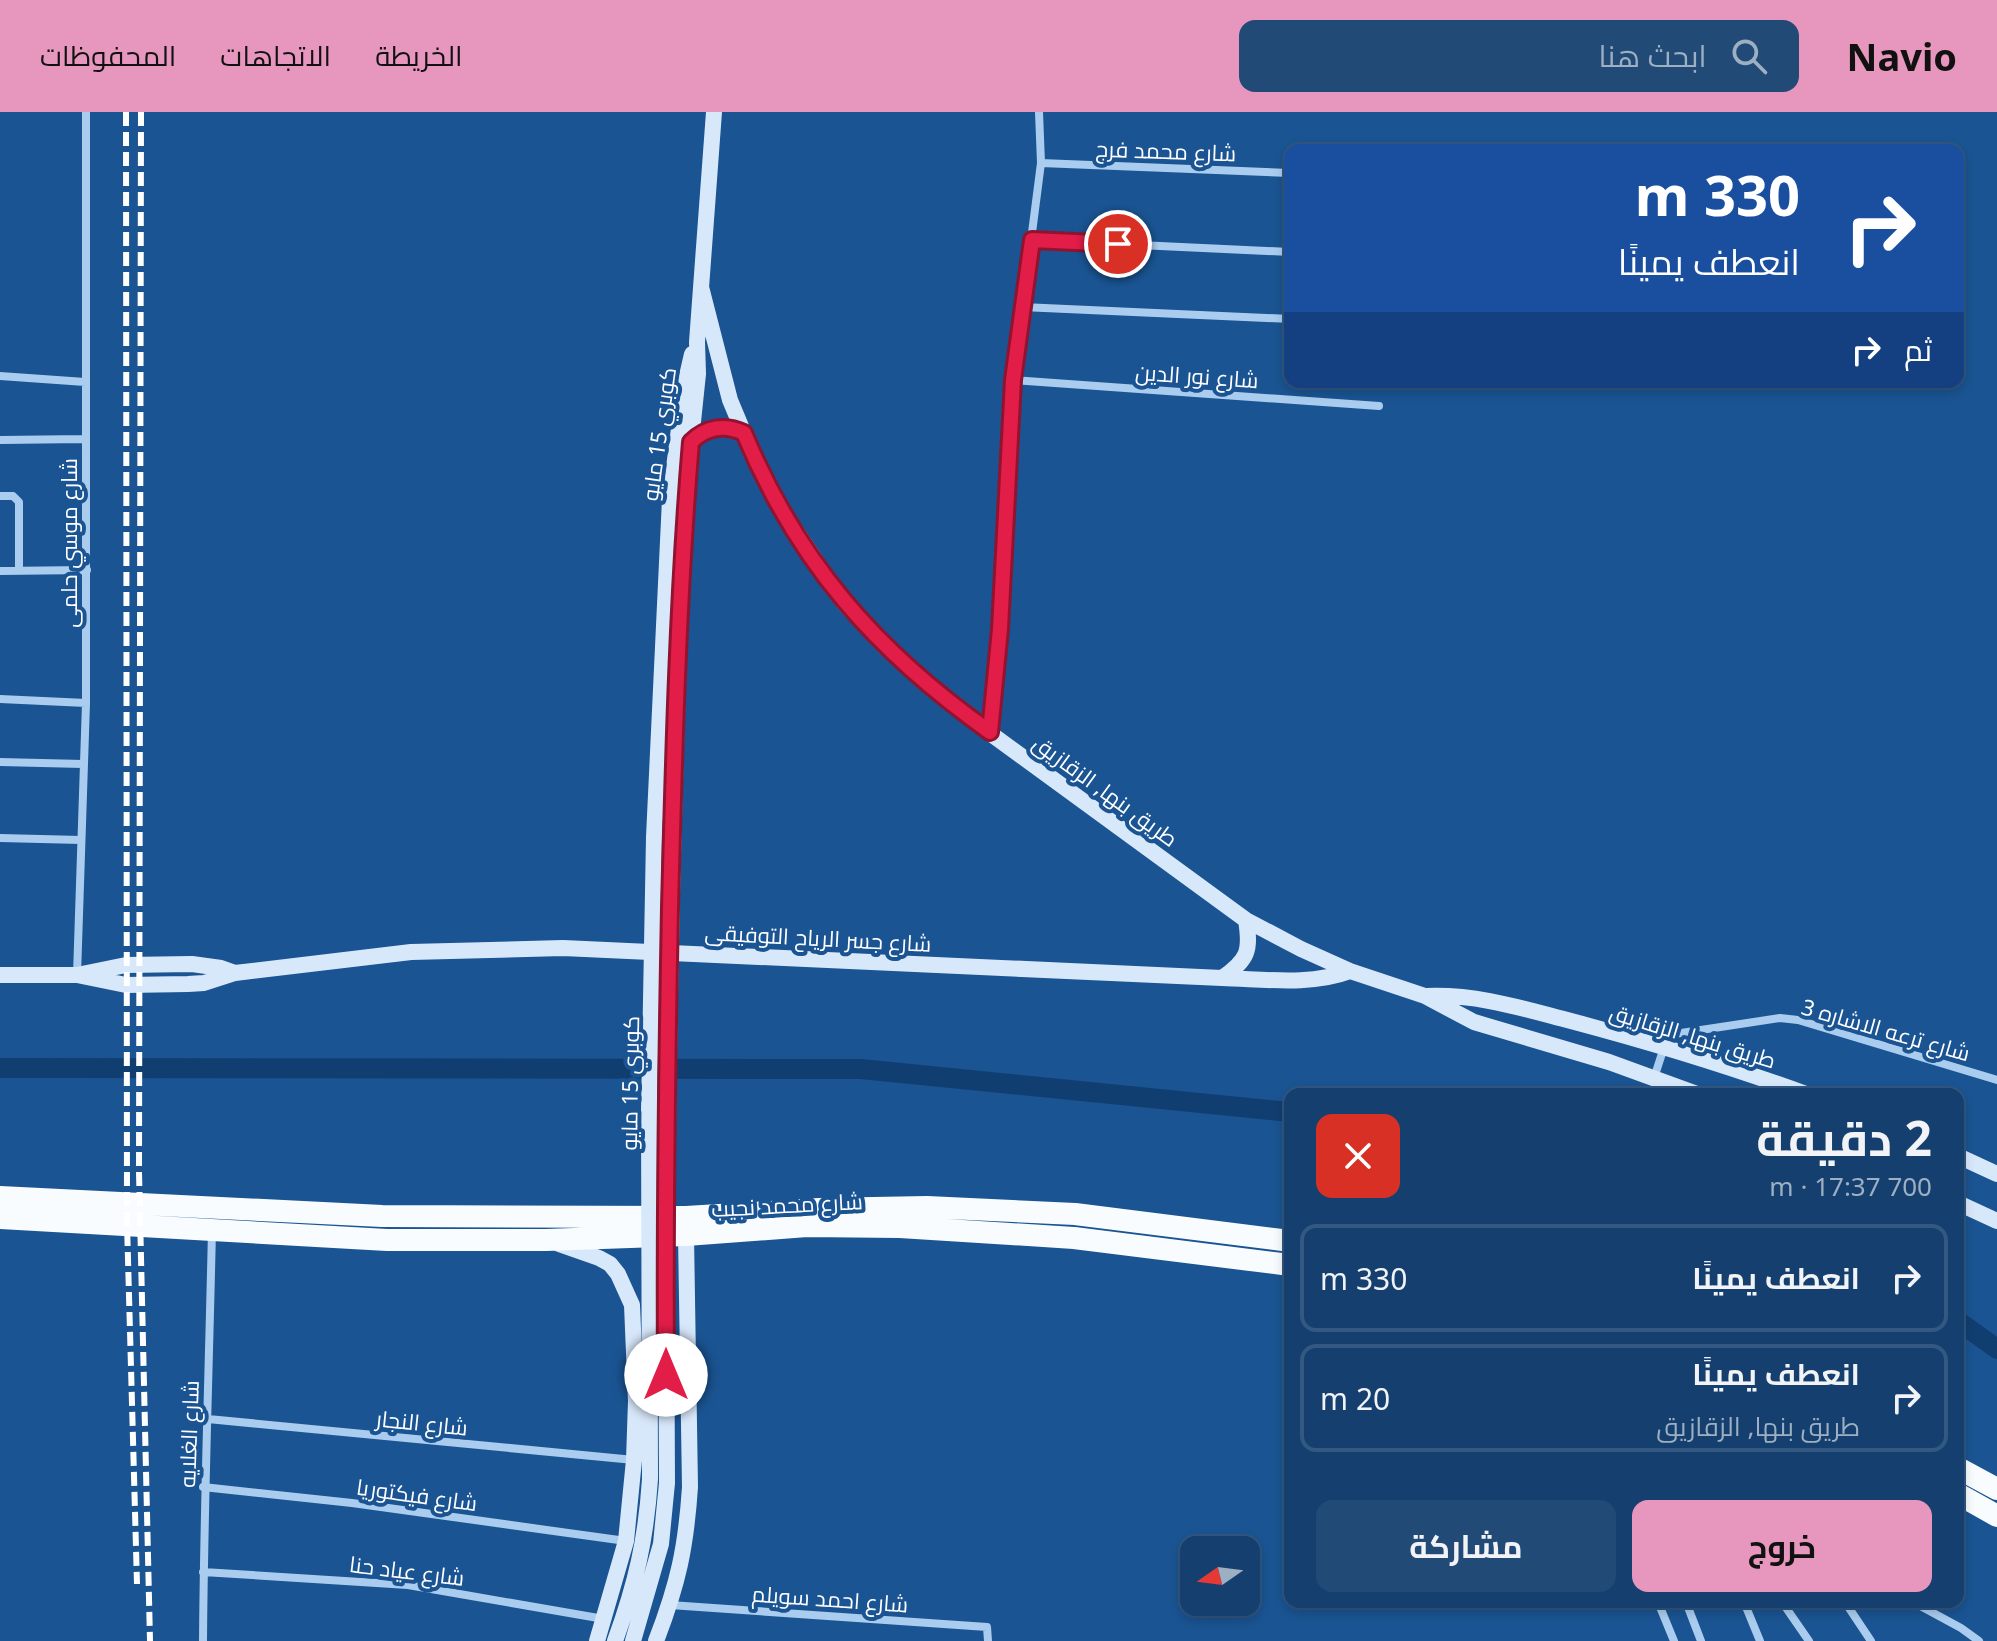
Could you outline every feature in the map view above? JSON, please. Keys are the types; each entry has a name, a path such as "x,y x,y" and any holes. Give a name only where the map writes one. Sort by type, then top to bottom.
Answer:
{"highway":[{"path":"0,1197 142,1215"},
{"name":"شارع محمد نجيب","path":"142,1215 641,1218 927,1207 1075,1214 1284,1240"},
{"path":"1074,1238 1079,1228 1075,1214"},
{"path":"0,1218 142,1215"},
{"name":"شارع محمد نجيب","path":"142,1215 212,1228 356,1238 546,1240 854,1226 1074,1238 1284,1264"},
{"path":"356,1215 356,1238"},
{"path":"1116,1243 1114,1226 1122,1219"},
{"path":"1964,1471 1997,1489"},
{"path":"1964,1497 1997,1516"}],"main road":[{"name":"طريق بنها, الزقازيق","path":"697,342 714,112"},
{"name":"طريق بنها, الزقازيق","path":"701,287 730,400 780,507 844,603 886,648 957,709 1246,920 1350,971 1425,996 1474,1022 1609,1062 1680,1088"},
{"name":"كوبري 15 مايو","path":"633,1641 661,1544 667,1483 669,998 678,498 691,442 698,374 697,342"},
{"name":"كوبري 15 مايو","path":"615,1641 640,1564 650,1479 649,1110 654,837 684,389 697,342"},
{"path":"691,442 698,435 716,428 744,433"},
{"path":"1222,978 1244,959 1248,948 1246,920"},
{"name":"شارع جسر الرياح التوفيقى","path":"0,975 77,975 140,986 204,983 235,973 411,952 563,948 1222,978 1310,980 1350,971"},
{"name":"طريق بنها, الزقازيق","path":"1425,996 1460,995 1484,999 1665,1047 1788,1088"},
{"path":"1964,1159 1997,1174"},
{"path":"1964,1206 1997,1221"},
{"path":"656,1641 670,1605 684,1548 690,1487 686,1235"},
{"path":"546,1240 610,1264 624,1284 632,1305 636,1401 626,1541 597,1641"}],"street":[{"name":"شارع موسي حلمى","path":"77,975 86,703 86,112"},
{"path":"990,732 1000,629 1013,380 1041,163 1039,112"},
{"name":"شارع محمد فرج","path":"1041,163 1284,173"},
{"path":"1032,240 1284,252"},
{"path":"1022,307 1284,319"},
{"path":"0,376 85,382"},
{"name":"شارع نور الدين","path":"1013,380 1379,406"},
{"path":"0,440 85,439"},
{"path":"0,496 13,496 19,502 19,570"},
{"path":"0,571 87,570"},
{"path":"0,699 86,703"},
{"path":"0,762 83,764"},
{"path":"0,838 81,840"},
{"name":"شارع ترعه الاشاره 3","path":"1665,1047 1668,1035 1765,1019 1798,1020 1997,1080"},
{"path":"1654,1079 1665,1047"},
{"name":"شارع الغلايه","path":"204,1641 203,1487 208,1419 212,1228"},
{"name":"شارع النجار","path":"208,1419 634,1460"},
{"name":"شارع فيكتوريا","path":"203,1487 352,1503 626,1541"},
{"name":"شارع عياد حنا","path":"203,1572 408,1585 605,1619"},
{"name":"شارع احمد سويلم","path":"670,1605 987,1627 988,1641"},
{"path":"1660,1608 1674,1641"},
{"path":"1688,1608 1701,1641"},
{"path":"1746,1608 1760,1641"},
{"path":"1786,1608 1809,1641"},
{"path":"1849,1608 1871,1641"},
{"path":"1924,1608 1979,1641"}],"waterway":[{"path":"0,1068 861,1069 1284,1111"},
{"path":"1964,1325 1997,1349"}],"railway":[{"path":"126,112 127,1223 137,1584"},
{"path":"141,112 139,1172 150,1641"}],"route":[{"path":"666,1375 668,1027 674,773 685,498 691,442 698,435 716,428 744,433 780,507 844,603 886,648 957,709 990,732 1000,629 1013,380 1032,240 1118,244"}]}
